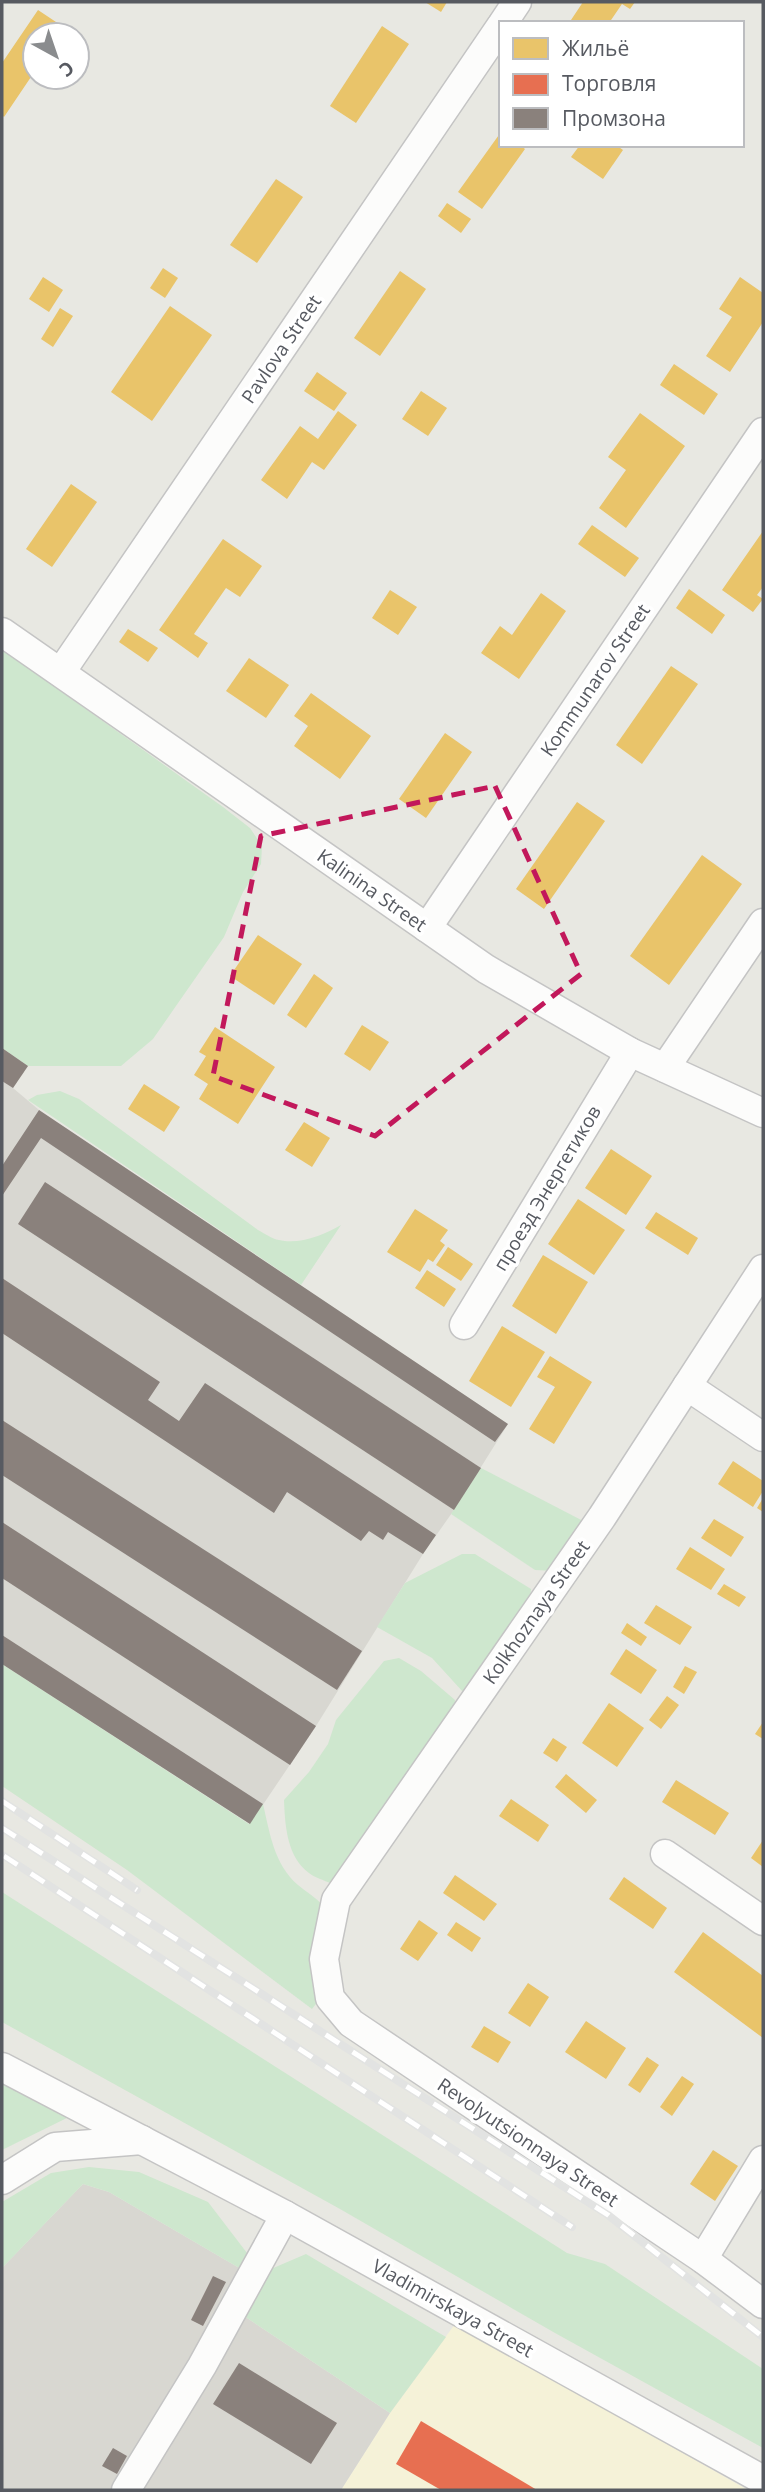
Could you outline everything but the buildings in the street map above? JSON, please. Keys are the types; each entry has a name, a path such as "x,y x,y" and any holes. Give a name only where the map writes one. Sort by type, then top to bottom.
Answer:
{"street":[{"name":"Pavlova Street","path":"504,21 517,2"},
{"name":"Pavlova Street","path":"61,672 499,28"},
{"name":"Kommunarov Street","path":"427,928 763,432"},
{"name":"Kalinina Street","path":"2,632 486,968 630,1052 763,1113"},
{"path":"665,1068 763,923"},
{"name":"проезд Энергетиков","path":"464,1325 630,1052"},
{"name":"Kolkhoznaya Street","path":"324,1959 336,1900 601,1517 763,1269"},
{"path":"687,1386 763,1437"},
{"path":"665,1853 763,1921"},
{"name":"Revolyutsionnaya Street","path":"324,1959 330,1998 351,2023 703,2259 763,2304"},
{"name":"Vladimirskaya Street","path":"2,2067 285,2215 763,2480"},
{"path":"2,2180 55,2147 142,2140"},
{"path":"703,2259 763,2160"},
{"path":"126,2490 202,2365 285,2215"}],"highlighted area":[{"path":"495,786 581,974 375,1136 213,1076 261,836"}],"shaded area":[{"path":"2,1048 28,1066 13,1088 39,1110 508,1424 316,1726 250,1824 2,1664"},
{"path":"83,2184 109,2192 241,2269 241,2314 390,2413 341,2490 2,2490 2,2268"},
{"path":"455,2324 748,2490 341,2490 390,2413"}],"green space":[{"path":"2,649 223,807 250,828 262,846 261,864 243,892 224,937 153,1039 121,1066 28,1066 2,1048"},
{"path":"60,1091 79,1099 271,1237 287,1241 303,1240 341,1225 301,1285 28,1100 37,1095"},
{"path":"481,1468 587,1523 554,1571 535,1570 451,1514"},
{"path":"462,1554 475,1554 531,1589 530,1601 473,1692 463,1692 432,1658 377,1627 405,1583"},
{"path":"399,1658 421,1671 455,1700 454,1711 344,1878 330,1883 311,1875 296,1858 289,1840 284,1800 309,1772 328,1744 336,1720 384,1661"},
{"path":"2,1664 249,1824 263,1804 274,1848 283,1868 327,1911 319,2000 312,2009 127,1870 2,1786"},
{"path":"2,1892 567,2253 605,2264 763,2369 763,2448 2,2022"},
{"path":"2,2072 77,2113 2,2150"},
{"path":"89,2167 139,2172 208,2202 247,2253 241,2269 109,2192 83,2184 2,2268 2,2202 51,2173"},
{"path":"306,2254 446,2337 390,2413 241,2314 264,2272"}],"railway":[{"path":"2,1801 137,1890"},
{"path":"2,1828 608,2215 763,2337"},
{"path":"4,1856 572,2227"}]}
